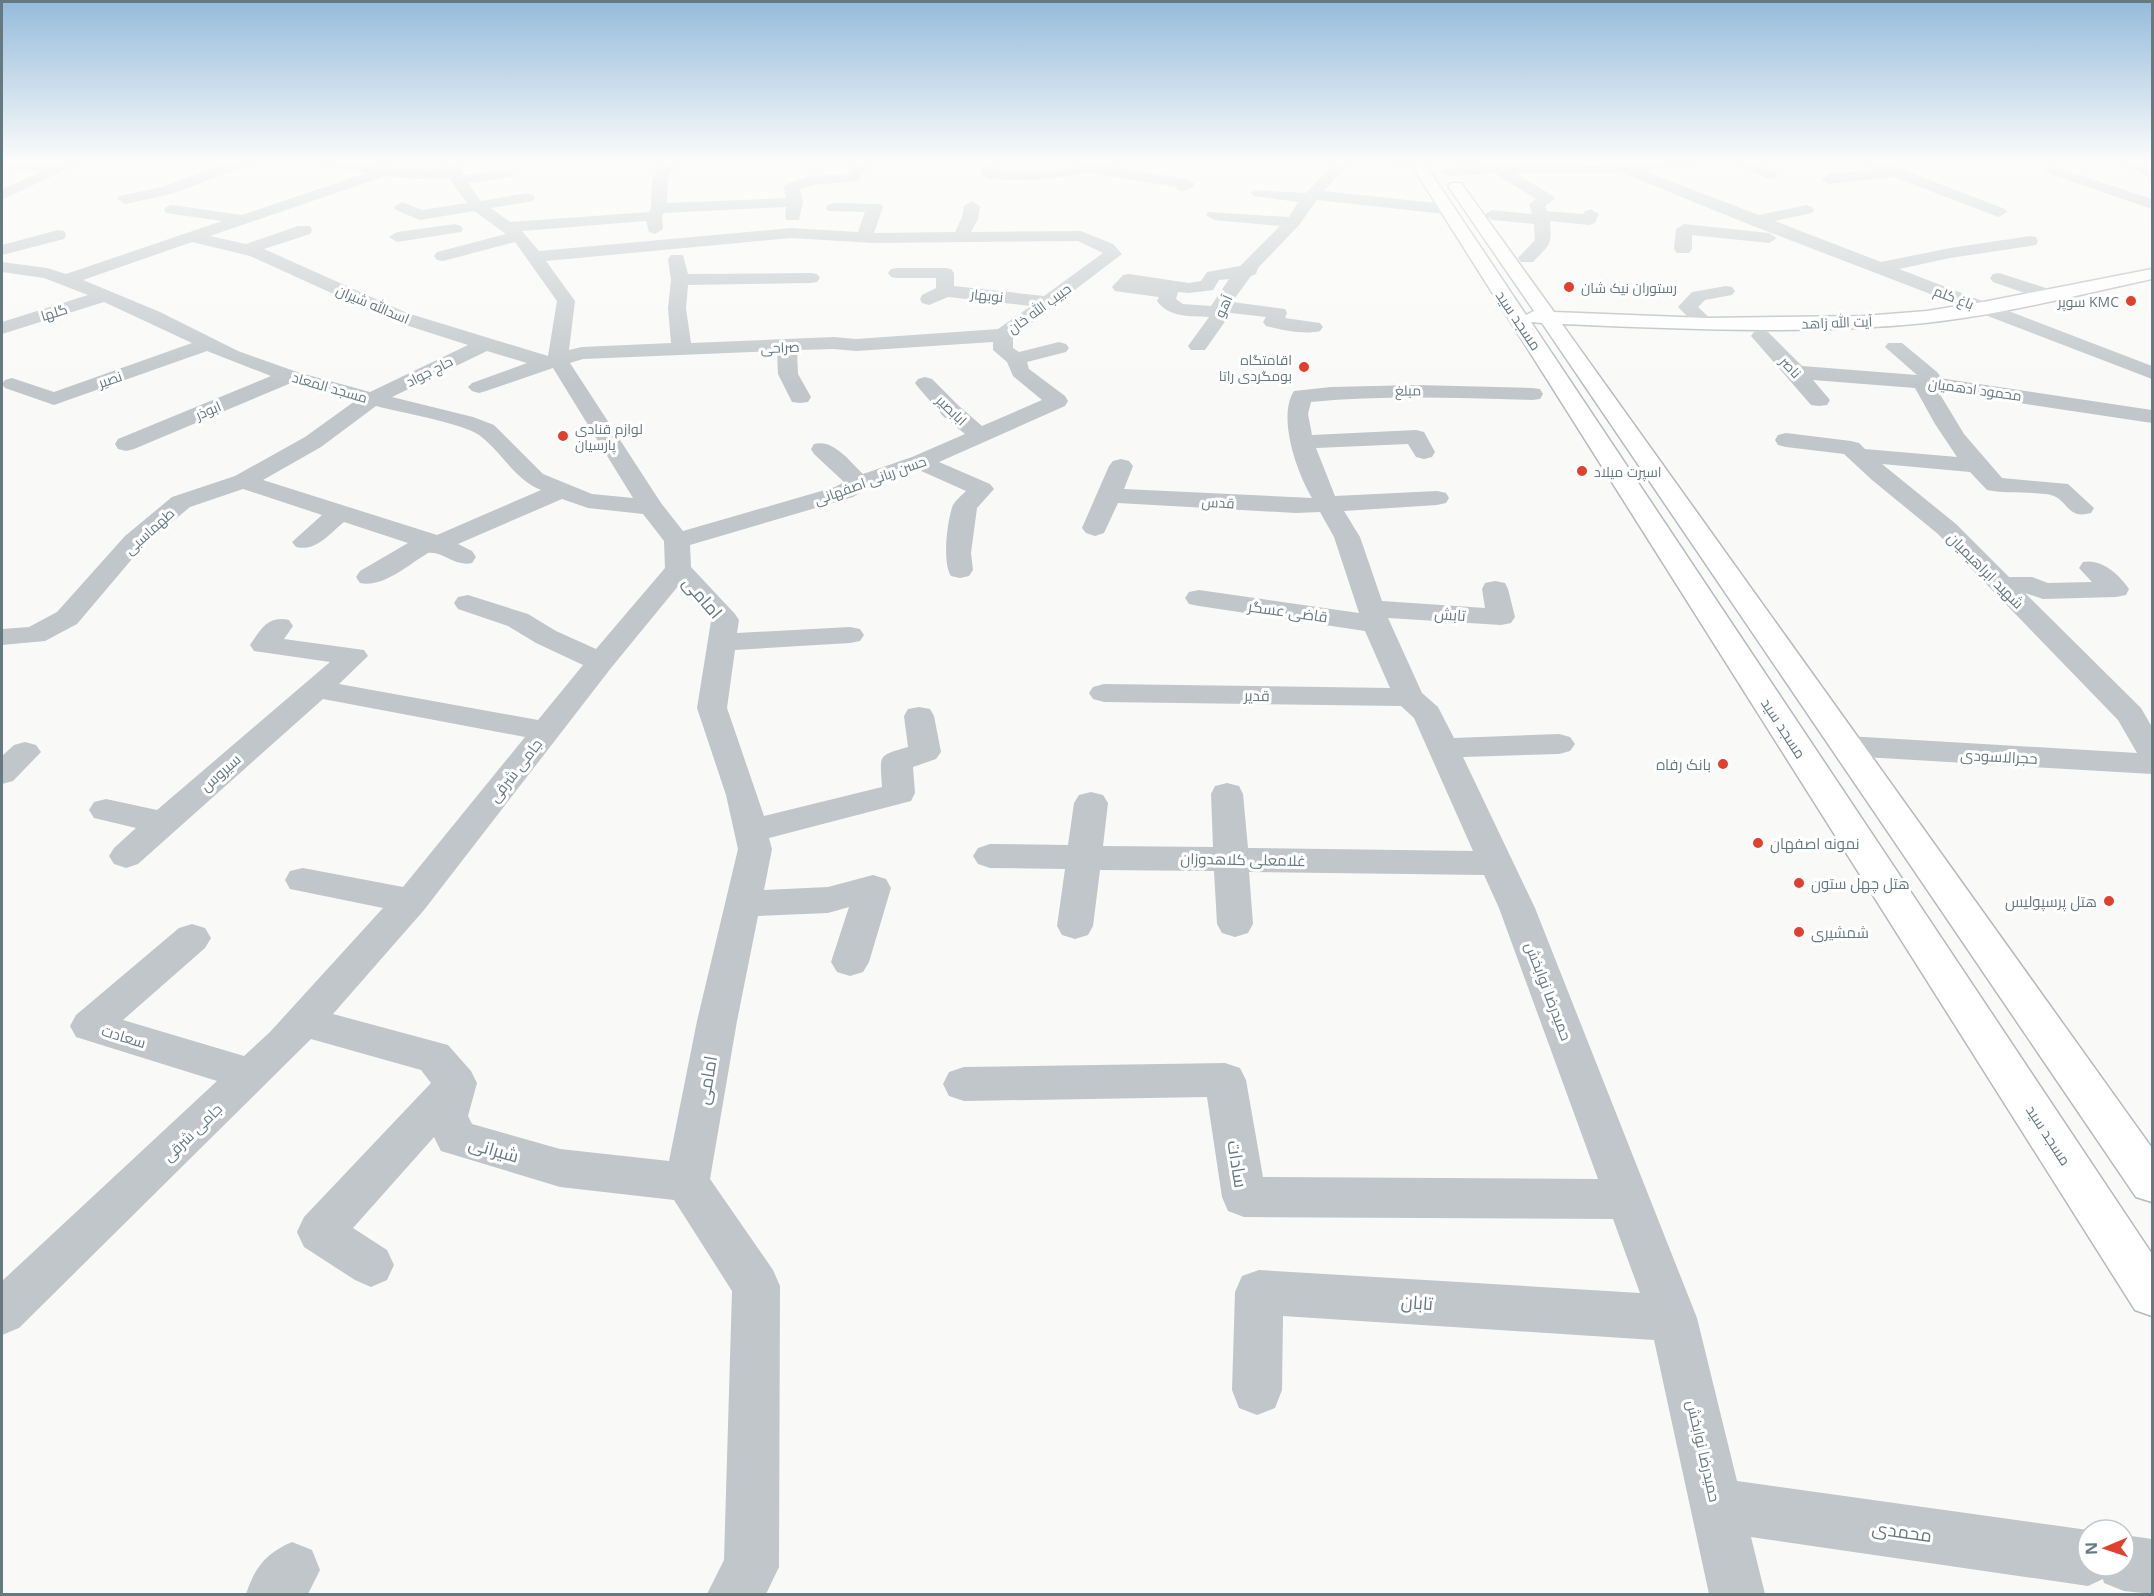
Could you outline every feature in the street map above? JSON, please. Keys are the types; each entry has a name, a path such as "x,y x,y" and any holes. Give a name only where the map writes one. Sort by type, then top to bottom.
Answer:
{"main road":[{"name":"مسجد سید","path":"1469,235 1541,317 1846,746 2152,1183"},
{"name":"مسجد سید","path":"1491,235 1527,273 1541,317 2152,1294"},
{"name":"آیت الله زاهد","path":"1541,317 1706,324 1864,322 1927,317 1983,308 2152,274"},
{"name":"آیت الله زاهد","path":"1541,317 1761,336 1851,338 1953,329 2152,289"},
{"path":"1577,301 1706,324"}],"street":[{"path":"2,250 56,235"},
{"path":"66,280 195,235"},
{"path":"246,250 288,235"},
{"path":"397,237 402,235"},
{"path":"443,256 462,235"},
{"path":"510,235 566,301 554,361 651,507 677,555"},
{"path":"622,235 664,244 762,235"},
{"path":"662,235 680,279 677,308 682,349"},
{"path":"680,279 814,272 834,235"},
{"path":"849,235 940,247 961,238 1081,236 1110,251 1136,258"},
{"name":"آهو","path":"1198,345 1240,276 1250,270 1279,235"},
{"path":"1527,273 1543,241 1543,235"},
{"path":"1683,249 1684,235"},
{"path":"1740,235 1786,240"},
{"name":"باغ کلم","path":"1778,235 1878,268 2009,318"},
{"name":"اسدالله شیران","path":"191,237 256,252 400,317 487,344 554,361"},
{"path":"1253,238 1274,240"},
{"path":"1878,268 1950,253 2030,242"},
{"name":"حبیب الله خان","path":"1057,401 1020,372 1016,359 1003,350 1003,334 1110,251"},
{"path":"1204,266 1250,270"},
{"name":"مسجد المعاد","path":"2,267 47,273 107,295 208,344 290,376 465,422 486,430 535,479 588,501 651,507"},
{"path":"1250,270 1213,276 1207,286 1189,288 1129,279 1121,287 1170,293 1166,302 1178,309 1278,313 1273,322 1313,327"},
{"path":"897,273 945,273 945,291 928,299"},
{"path":"1999,278 2048,295"},
{"name":"نوبهار","path":"945,291 1047,302"},
{"path":"1706,324 1688,307 1699,296 1726,291"},
{"name":"گلها","path":"2,328 107,295"},
{"path":"2009,318 2152,373"},
{"name":"صراحی","path":"479,387 582,353 787,347 838,336 856,345 1003,334"},
{"name":"ناصر","path":"1761,336 1819,400"},
{"name":"نصیر","path":"12,384 54,399 208,344"},
{"name":"حاج جواد","path":"372,399 487,344"},
{"path":"787,347 788,374 800,397"},
{"path":"1895,347 1930,376 1923,382 1948,429 1975,465 1995,485 2060,489 2082,508"},
{"path":"1016,359 1059,348"},
{"name":"محمود ادهمیان","path":"1796,372 1923,382 2152,416"},
{"name":"ابوذر","path":"126,444 290,376"},
{"name":"ابابصیر","path":"925,383 951,411 981,436"},
{"name":"مبلغ","path":"1299,428 1302,396 1347,391 1415,389 1532,394"},
{"name":"طهماسبی","path":"2,637 35,635 67,618 134,541 182,502 243,481 313,442 372,399"},
{"name":"حسن ربانی اصفهانی","path":"677,555 843,492 859,483 920,462 1057,401"},
{"path":"1299,428 1416,437 1424,452"},
{"name":"حمیدرضا نوابخش","path":"1299,428 1318,488 1347,537 1373,616 1409,697 1427,714 1517,908 1673,1318 1737,1594"},
{"name":"شهید ابراهیمیان","path":"1786,440 1851,448 1880,476 1947,530 2002,585 2130,715 2152,751"},
{"path":"822,449 859,483"},
{"path":"1859,455 1975,465"},
{"path":"920,462 982,489 965,506 958,553 960,570"},
{"path":"1095,528 1121,466"},
{"path":"243,481 438,544 463,557"},
{"path":"369,577 421,546 438,544 562,490"},
{"name":"قدس","path":"1109,495 1296,506 1437,498"},
{"path":"1201,527 1209,501"},
{"path":"305,542 339,513"},
{"name":"امامی","path":"677,555 725,620 712,708 742,795 755,849 717,1021 687,1182"},
{"name":"جامی شرقی","path":"4,1306 251,1075 411,901 601,662 677,555"},
{"path":"2002,585 2032,585 2043,591 2116,589 2092,568"},
{"name":"تابش","path":"1373,616 1501,617 1496,589"},
{"name":"قاضی عسگر","path":"1199,598 1373,616"},
{"path":"468,603 518,620 546,637 601,662"},
{"name":"سیروس","path":"126,856 354,656 264,645 279,626"},
{"path":"722,642 850,635"},
{"path":"315,689 546,731"},
{"name":"قدیر","path":"1104,693 1409,697"},
{"path":"751,831 899,793 896,761 925,752 919,716"},
{"path":"1442,748 1559,744"},
{"name":"حجرالاسودی","path":"1846,746 2152,764"},
{"path":"2,774 25,752"},
{"path":"1227,794 1235,924"},
{"path":"1075,926 1091,803"},
{"path":"106,810 163,823"},
{"name":"غلامعلی کلاهدوزان","path":"990,856 1496,863"},
{"path":"303,880 411,901"},
{"path":"743,904 828,900 873,888 850,962"},
{"name":"سعادت","path":"192,938 90,1026 251,1075"},
{"path":"302,1021 434,1057 456,1083 320,1232 371,1265"},
{"name":"سادات","path":"964,1084 1225,1080 1244,1197 1628,1199"},
{"name":"شیرانی","path":"456,1083 447,1116 456,1138 560,1168 687,1182"},
{"path":"687,1182 756,1286 751,1568 735,1594"},
{"name":"تابان","path":"1257,1390 1259,1292 1673,1318"},
{"name":"محمدی","path":"1716,1505 2076,1556"},
{"path":"2136,1565 2152,1567"}],"place":[{"name":"رستوران نیک شان","path":"1569,287"},
{"name":"سوپر KMC","path":"2131,301"},
{"name":"اقامتگاه بومگردی راتا","path":"1304,367"},
{"name":"لوازم قنادی پارسیان","path":"563,436"},
{"name":"اسپرت میلاد","path":"1582,471"},
{"name":"بانک رفاه","path":"1723,764"},
{"name":"نمونه اصفهان","path":"1758,843"},
{"name":"هتل چهل ستون","path":"1799,883"},
{"name":"هتل پرسپولیس","path":"2109,901"},
{"name":"شمشیری","path":"1799,932"}]}
